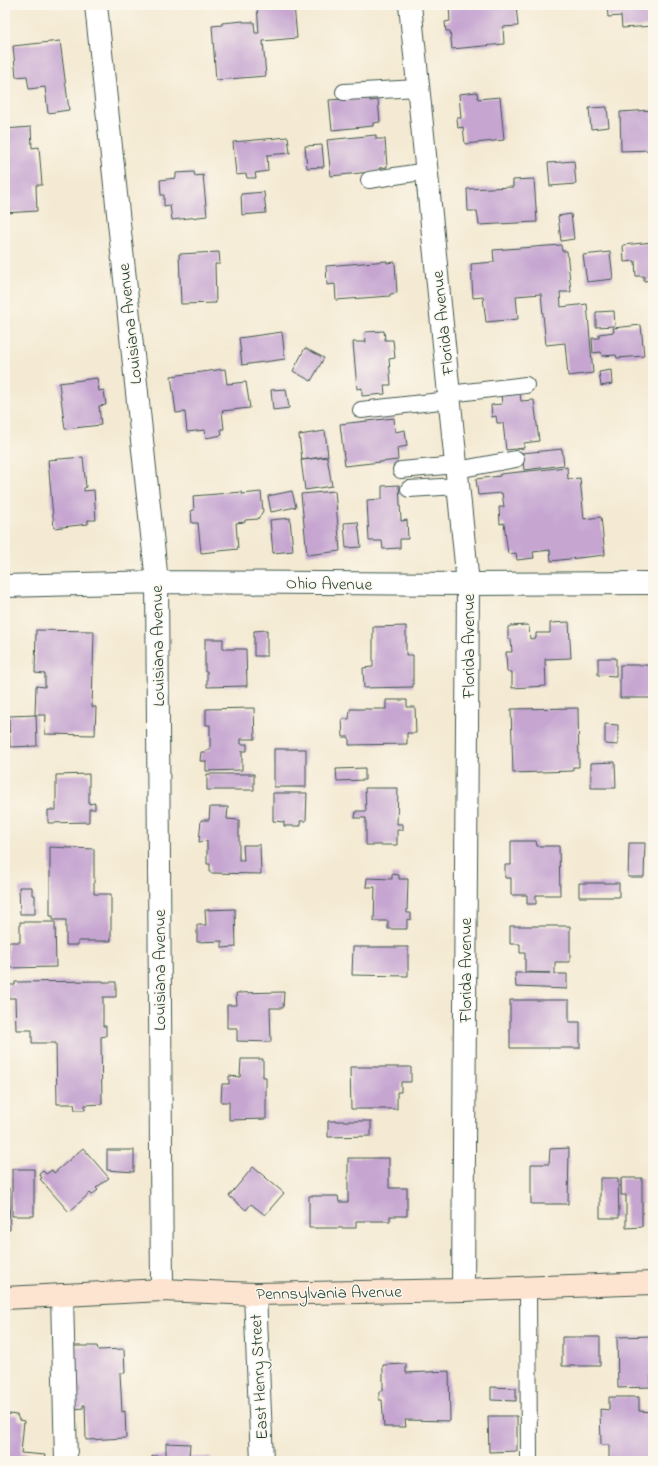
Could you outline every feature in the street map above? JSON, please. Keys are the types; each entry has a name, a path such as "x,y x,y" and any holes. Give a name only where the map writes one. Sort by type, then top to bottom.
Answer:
{"main road":[{"name":"Pennsylvania Avenue","path":"5,1298 162,1290 255,1294 463,1290 653,1283"}],"street":[{"name":"Louisiana Avenue","path":"96,5 157,582 162,1290"},
{"name":"Florida Avenue","path":"410,5 468,584 463,1290"},
{"name":"Ohio Avenue","path":"5,586 157,582 468,584 653,583"},
{"name":"East Henry Street","path":"255,1294 262,1461"},
{"path":"62,1295 66,1461"}],"lane":[{"path":"344,92 418,88"},
{"path":"370,180 427,171"},
{"path":"361,410 526,385"},
{"path":"409,489 457,474 516,459"},
{"path":"401,470 457,474"},
{"path":"528,1288 530,1461"}],"building":[{"path":"257,5 294,5 297,38 263,41 266,76 216,80 212,26 222,25 222,23 243,21 254,22 255,33 259,33"},
{"path":"449,5 516,5 518,26 503,27 504,44 452,49 450,31 446,31 445,22 450,21"},
{"path":"607,5 653,5 653,26 622,28 621,16 608,17"},
{"path":"60,41 69,110 48,113 45,87 29,89 27,76 16,77 13,46"},
{"path":"477,92 478,99 500,97 504,140 465,144 463,127 458,128 457,118 461,118 459,94"},
{"path":"370,97 370,101 378,100 380,122 373,123 373,126 332,130 329,100"},
{"path":"607,107 609,127 591,129 589,108"},
{"path":"653,110 653,150 621,151 620,112"},
{"path":"31,127 32,148 39,147 42,185 36,185 37,211 5,213 5,129"},
{"path":"376,135 376,139 385,139 387,167 379,168 380,171 331,176 327,140"},
{"path":"288,137 290,153 267,155 268,171 255,173 256,178 247,178 246,174 236,175 233,142"},
{"path":"322,145 324,167 307,168 305,146"},
{"path":"574,161 576,184 550,186 548,163"},
{"path":"194,172 195,176 203,175 207,216 172,220 170,205 164,206 164,195 161,195 160,180 176,178 176,173"},
{"path":"534,179 537,222 479,225 477,211 468,211 467,189 513,187 513,180"},
{"path":"264,192 266,213 242,215 241,194"},
{"path":"571,214 574,239 561,241 558,216"},
{"path":"653,242 653,280 644,281 644,276 636,276 635,261 624,262 623,245"},
{"path":"561,245 562,251 567,251 571,292 560,292 561,307 587,304 593,373 568,376 565,343 546,345 541,294 516,296 518,319 486,322 483,297 473,298 471,264 494,262 493,250"},
{"path":"219,252 220,264 215,264 216,303 181,304 179,254"},
{"path":"610,252 613,279 587,282 583,255"},
{"path":"387,261 387,263 395,262 397,293 390,294 390,296 336,300 335,284 327,285 326,266"},
{"path":"614,311 615,326 596,327 596,312"},
{"path":"641,325 644,356 617,358 616,355 602,356 601,352 593,353 592,338 599,338 599,334 614,332 613,328"},
{"path":"384,331 385,340 393,340 395,358 389,359 391,385 384,385 385,394 362,396 362,388 357,389 353,342 366,342 365,332"},
{"path":"282,332 285,359 242,365 239,338"},
{"path":"305,348 324,358 311,381 293,371"},
{"path":"225,369 227,384 246,382 250,408 222,411 224,429 221,429 222,435 206,438 205,430 187,432 185,412 176,413 171,376"},
{"path":"611,370 612,384 601,386 599,372"},
{"path":"97,378 99,391 104,390 106,405 99,406 101,425 65,429 59,383"},
{"path":"286,389 289,408 273,410 271,390"},
{"path":"520,393 521,401 534,400 539,441 524,443 524,448 506,450 503,423 497,423 496,416 492,417 491,405 502,404 501,395"},
{"path":"394,418 395,432 405,430 407,446 397,448 398,460 345,466 340,424"},
{"path":"325,431 328,456 302,460 299,435"},
{"path":"562,449 564,465 524,470 522,453"},
{"path":"83,457 86,487 84,488 84,491 94,490 96,520 88,520 88,524 54,528 48,460"},
{"path":"327,457 332,486 305,490 301,460"},
{"path":"567,467 568,479 580,478 584,519 601,517 605,555 551,561 550,550 533,552 534,558 517,560 516,553 508,554 504,523 500,524 499,507 504,507 502,493 478,495 476,479 500,476 500,474"},
{"path":"399,485 401,521 407,520 408,539 400,539 400,548 383,549 382,541 369,541 367,500 382,499 382,486"},
{"path":"292,491 296,507 271,512 268,496"},
{"path":"335,491 340,551 307,555 301,494"},
{"path":"242,492 242,494 261,492 263,511 258,519 245,520 245,522 236,523 238,549 201,553 198,523 192,523 191,511 194,510 193,496"},
{"path":"290,518 293,551 273,553 270,520"},
{"path":"358,522 361,547 346,548 344,523"},
{"path":"569,622 571,658 545,659 546,686 512,688 512,672 507,672 506,652 512,652 511,639 508,639 508,627 527,625 529,627 530,639 536,638 536,633 550,633 550,623"},
{"path":"406,626 406,655 413,655 413,687 364,688 363,668 373,667 373,627"},
{"path":"36,630 94,631 92,707 96,707 95,735 45,734 46,715 35,715 36,686 45,687 45,674 35,673"},
{"path":"267,630 267,656 254,656 254,631"},
{"path":"205,639 223,639 223,649 246,649 247,686 207,687 207,672 205,672"},
{"path":"598,658 616,658 616,676 598,675"},
{"path":"620,665 653,665 653,698 620,698"},
{"path":"386,700 407,700 407,707 415,707 416,733 407,733 407,744 349,745 349,737 343,737 342,719 349,719 350,709 386,709"},
{"path":"254,708 255,739 241,739 241,744 247,744 247,751 242,751 242,770 206,771 206,761 200,761 201,752 210,750 210,725 206,725 206,709"},
{"path":"578,708 579,767 573,767 573,771 513,773 511,709"},
{"path":"36,715 37,746 10,747 9,716"},
{"path":"605,724 618,725 618,745 605,744"},
{"path":"274,749 306,749 306,787 274,787"},
{"path":"615,762 616,788 591,788 591,763"},
{"path":"365,768 365,780 337,781 336,769"},
{"path":"89,774 89,804 95,803 95,809 89,809 89,822 48,823 48,810 56,810 56,775"},
{"path":"207,774 254,774 254,790 207,790"},
{"path":"365,788 398,788 397,824 403,824 403,830 397,830 397,845 366,845 366,818 355,818 356,811 366,811"},
{"path":"273,793 307,793 306,821 300,821 301,826 284,826 284,822 273,821"},
{"path":"210,807 228,807 227,819 239,820 239,860 244,860 243,845 260,845 261,874 210,873 210,864 207,864 207,841 199,842 201,820 209,820"},
{"path":"511,841 536,841 537,846 559,846 560,895 536,895 536,904 527,904 527,895 511,895 511,878 505,878 505,865 511,865"},
{"path":"629,843 645,843 644,877 628,877"},
{"path":"50,847 94,849 94,894 111,894 111,941 78,941 78,945 66,945 66,920 53,920 53,916 50,916"},
{"path":"392,874 399,875 399,879 408,879 407,913 411,913 411,920 407,919 407,929 388,929 388,921 374,921 375,887 366,887 367,878 392,879"},
{"path":"579,883 619,883 619,897 579,897"},
{"path":"19,887 32,887 32,895 35,895 35,914 20,914"},
{"path":"235,909 236,947 222,948 222,941 197,942 197,925 206,925 205,910"},
{"path":"20,922 55,922 56,967 8,968 8,942 20,942"},
{"path":"510,926 570,926 570,962 555,962 555,974 567,974 567,989 516,987 515,973 550,973 525,972 525,953 520,953 520,944 510,944"},
{"path":"353,947 408,947 408,976 352,975"},
{"path":"15,982 116,982 116,997 103,997 103,1026 106,1026 106,1036 101,1037 102,1104 85,1105 85,1110 75,1110 74,1104 57,1104 56,1043 32,1043 32,1030 16,1030 15,998 7,998 7,985 15,985"},
{"path":"284,992 283,1008 270,1008 271,1042 237,1041 237,1028 227,1028 227,1005 237,1005 236,993"},
{"path":"510,1000 569,1000 569,1022 580,1022 580,1048 510,1048"},
{"path":"241,1059 263,1059 263,1077 266,1077 266,1119 229,1120 229,1102 221,1102 222,1084 229,1084 229,1076 240,1077"},
{"path":"350,1067 411,1067 411,1082 401,1082 401,1092 397,1092 397,1109 351,1109"},
{"path":"328,1121 371,1121 371,1136 328,1137"},
{"path":"83,1148 109,1178 96,1188 98,1190 92,1195 90,1193 69,1212 40,1179 42,1178 39,1174 43,1171 46,1174 52,1170 54,1173"},
{"path":"569,1148 568,1204 531,1204 531,1164 549,1164 550,1149"},
{"path":"107,1150 134,1150 134,1172 107,1170"},
{"path":"348,1158 389,1158 389,1188 407,1188 407,1216 390,1216 390,1221 356,1221 356,1228 309,1228 309,1196 338,1196 339,1202 348,1202"},
{"path":"253,1167 284,1193 265,1215 251,1204 246,1210 229,1196"},
{"path":"12,1169 34,1169 34,1216 12,1216"},
{"path":"600,1178 618,1178 619,1218 600,1218"},
{"path":"621,1178 642,1178 642,1227 626,1228 626,1195 621,1195"},
{"path":"5,1188 9,1188 10,1230 5,1230"},
{"path":"651,1336 653,1375 651,1375 651,1387 618,1388 617,1337"},
{"path":"562,1337 600,1337 600,1366 562,1366"},
{"path":"70,1346 97,1346 98,1350 124,1349 125,1373 120,1373 122,1412 125,1411 126,1438 86,1440 85,1405 83,1405 83,1408 75,1409"},
{"path":"406,1364 406,1373 449,1371 450,1421 405,1420 406,1427 384,1427 382,1400 379,1400 379,1391 383,1391 383,1365"},
{"path":"491,1387 516,1388 516,1401 491,1400"},
{"path":"609,1397 639,1397 639,1411 653,1412 653,1461 609,1461 609,1445 601,1445 600,1409 609,1410"},
{"path":"9,1414 17,1415 19,1420 24,1421 21,1453 45,1455 44,1461 5,1461 5,1420"},
{"path":"488,1416 517,1416 517,1451 489,1452"},
{"path":"166,1443 190,1444 189,1457 211,1457 212,1461 152,1461 152,1456 166,1456"}]}
